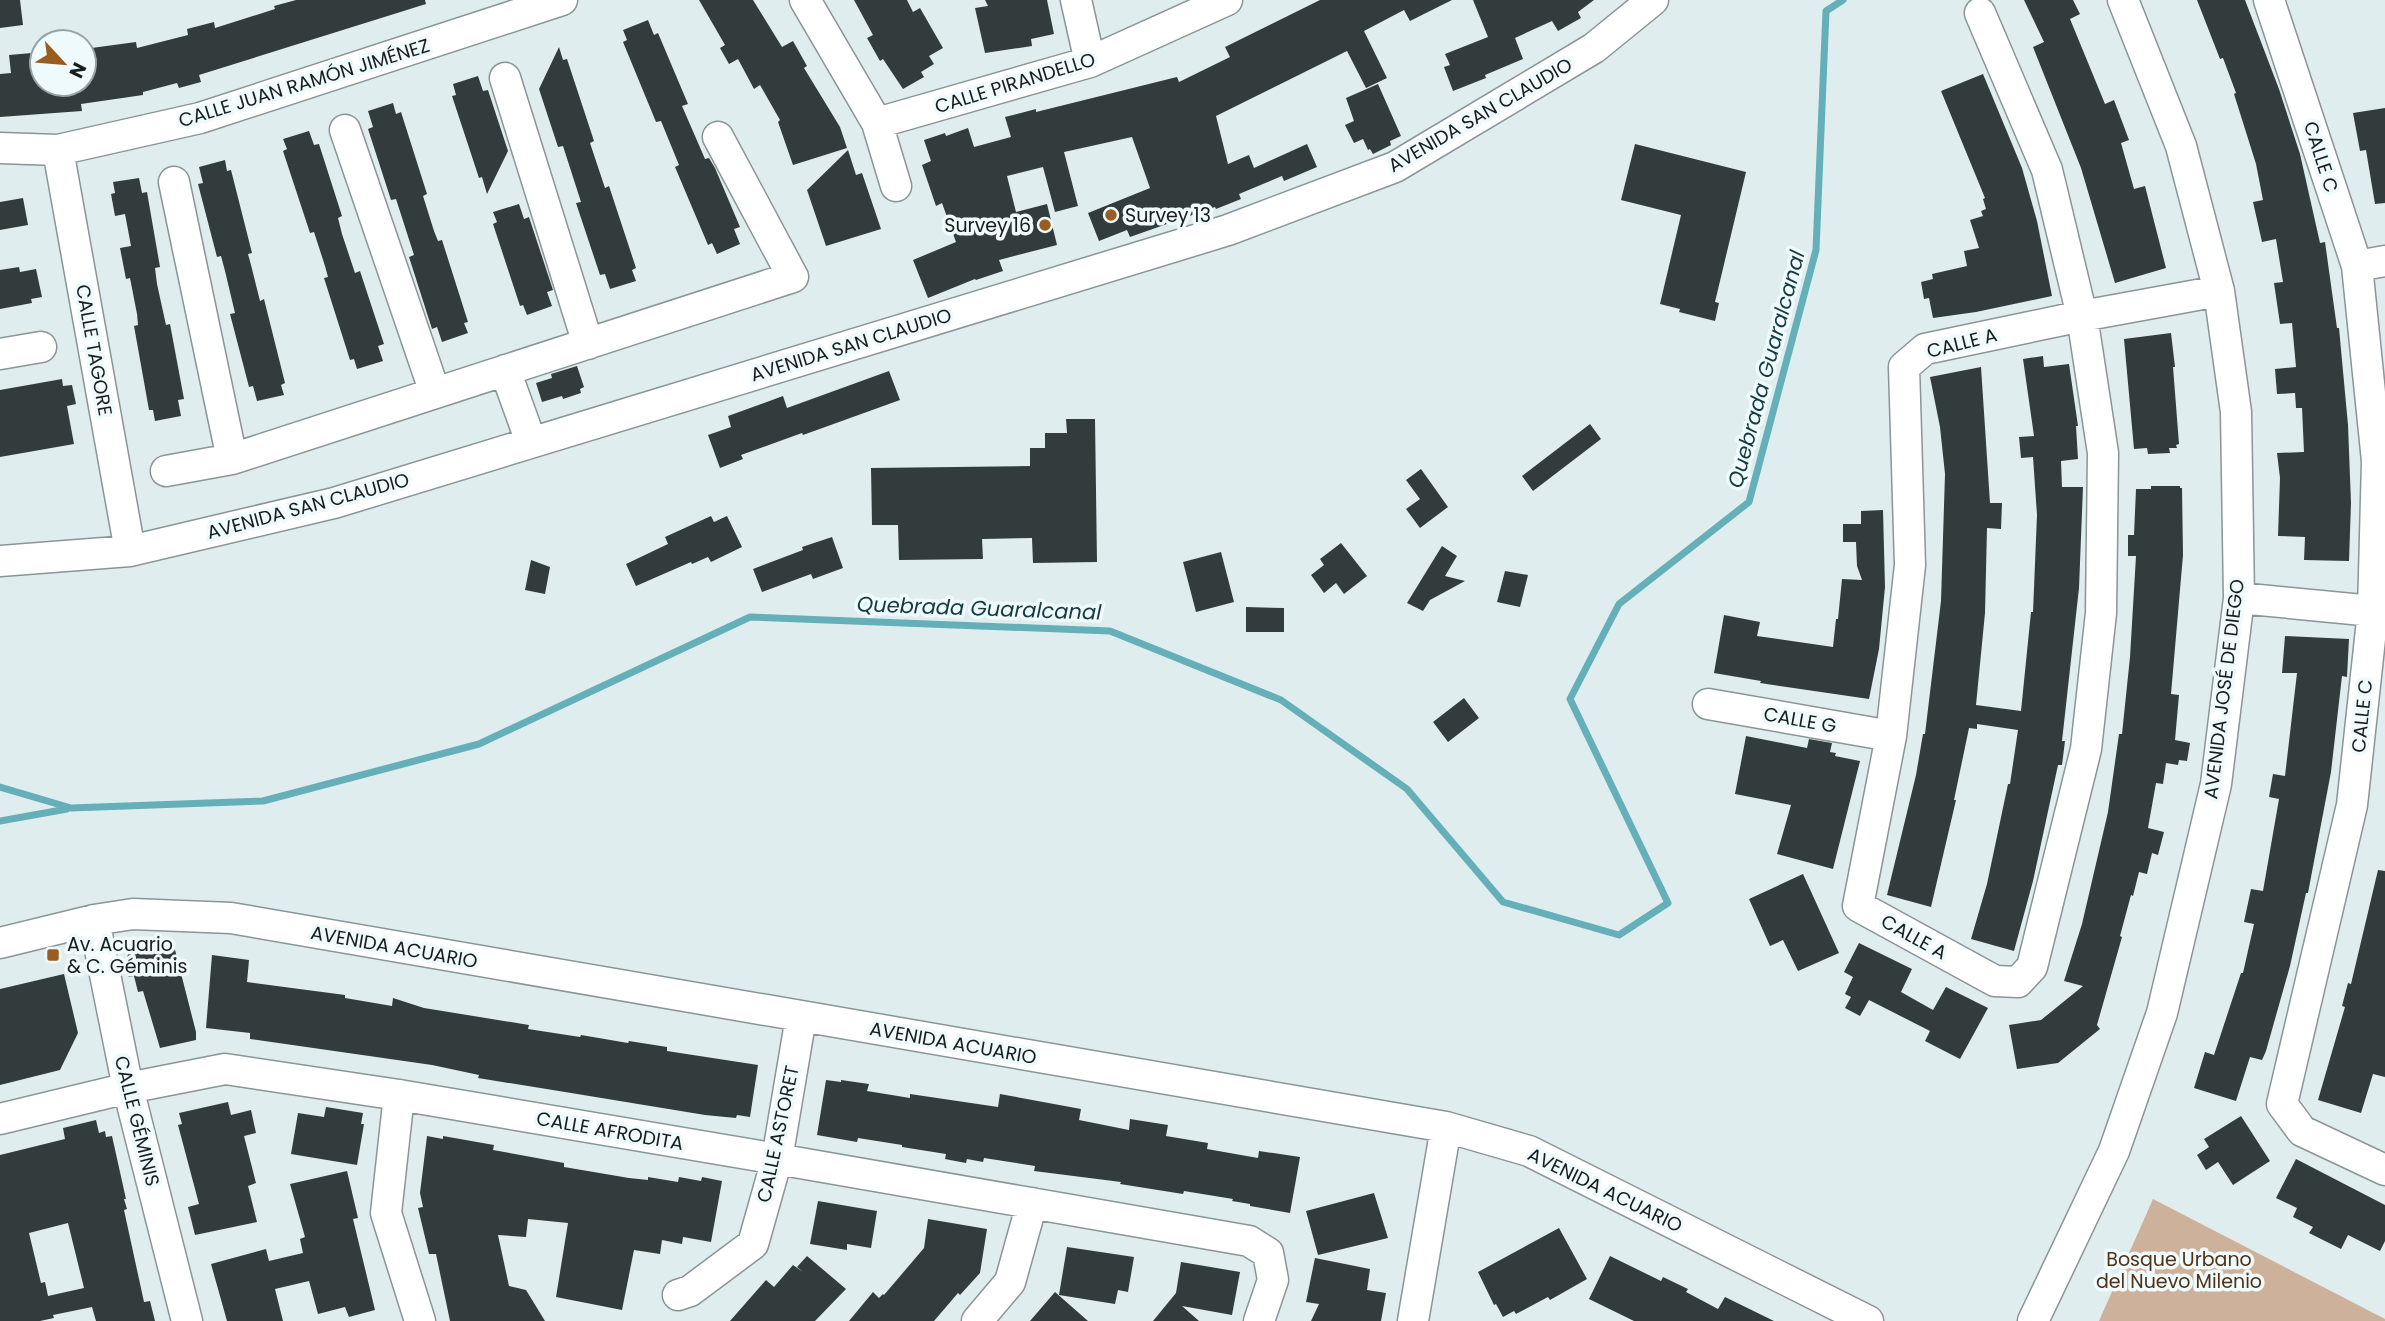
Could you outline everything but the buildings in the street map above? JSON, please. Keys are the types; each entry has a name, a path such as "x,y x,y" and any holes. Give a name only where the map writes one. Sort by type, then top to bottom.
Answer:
{"street":[{"name":"CALLE JUAN RAMÓN JIMÉNEZ","path":"0,148 58,150 200,118 562,0"},
{"path":"805,0 877,123 896,186"},
{"path":"1076,0 1090,62"},
{"name":"CALLE PIRANDELLO","path":"877,123 1090,62 1227,0"},
{"name":"AVENIDA SAN CLAUDIO","path":"0,561 131,551 334,503 1228,230 1395,167 1594,48 1653,0"},
{"name":"AVENIDA JOSÉ DE DIEGO","path":"2033,1321 2114,1151 2162,1013 2216,784 2239,598 2236,412 2219,291 2181,146 2123,0"},
{"name":"CALLE C","path":"2269,0 2371,264 2377,461 2373,611 2352,805 2282,1104 2302,1131 2385,1170"},
{"name":"CALLE A","path":"1980,13 2047,170 2082,316 2103,453 2101,613 2086,749 2032,967 2018,982 1995,981 1858,906 1891,736 1910,565 1904,367 1925,349 2082,316 2219,291"},
{"path":"505,78 588,344"},
{"path":"345,130 435,393"},
{"path":"166,471 232,459 793,277 718,137"},
{"name":"CALLE TAGORE","path":"58,150 131,551"},
{"path":"174,182 232,459"},
{"path":"0,354 41,347"},
{"path":"505,370 531,442"},
{"path":"2239,598 2373,611"},
{"name":"CALLE G","path":"1708,704 1891,736"},
{"name":"AVENIDA ACUARIO","path":"0,943 94,920 133,914 231,918 1446,1127 1529,1151 1868,1321"},
{"name":"CALLE GÉMINIS","path":"94,920 128,1088 187,1321"},
{"name":"CALLE ASTORET","path":"678,1296 753,1244 777,1159 801,1017"},
{"name":"CALLE AFRODITA","path":"0,1119 128,1088 225,1069 399,1096 1249,1241 1268,1253 1273,1280 1259,1321"},
{"path":"399,1096 386,1213 420,1321"},
{"path":"1413,1321 1446,1127"},
{"path":"977,1321 1010,1282 1032,1203"}],"green space":[{"name":"Bosque Urbano del Nuevo Milenio","path":"2153,1199 2385,1319 2385,1321 2099,1321"}],"waterway":[{"name":"Quebrada Guaralcanal","path":"0,787 71,808 263,801 479,744 750,617 1110,631 1281,700 1407,789 1503,902 1619,935 1668,903 1570,699 1619,604 1749,502 1816,250 1826,11 1843,0"},
{"path":"0,821 67,809"}],"place":[{"name":"Survey 13","path":"1111,215"},
{"name":"Survey 16","path":"1045,225"},
{"name":"Av. Acuario & C. Géminis","path":"53,955"}]}
